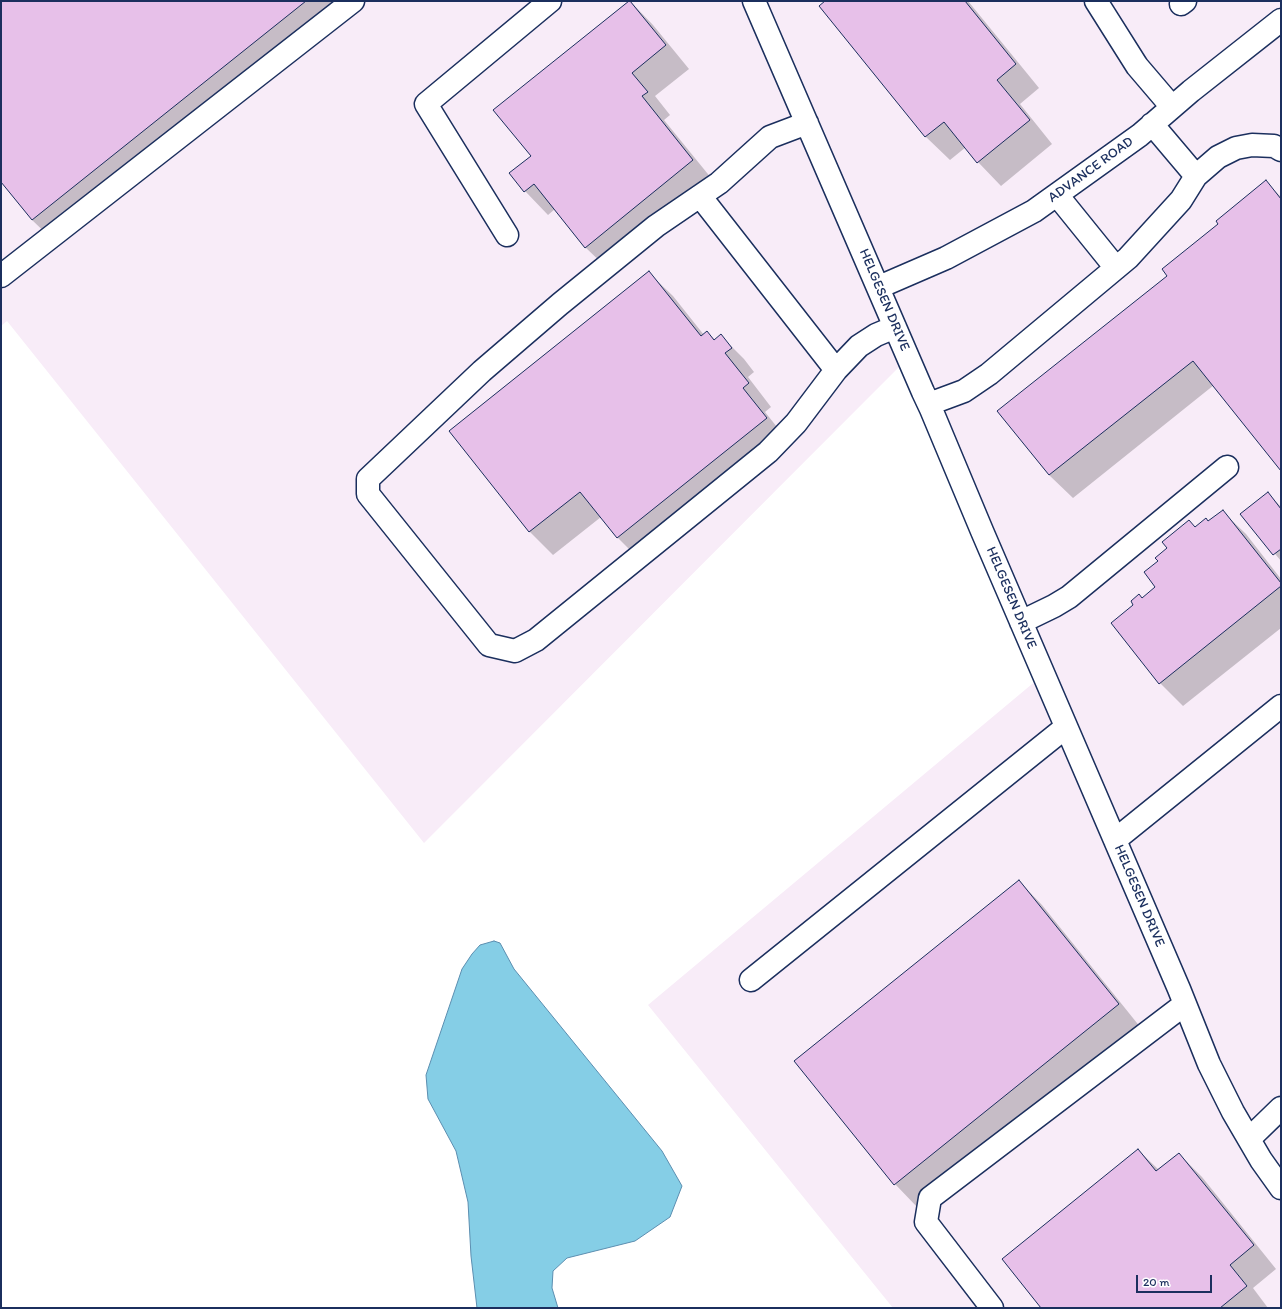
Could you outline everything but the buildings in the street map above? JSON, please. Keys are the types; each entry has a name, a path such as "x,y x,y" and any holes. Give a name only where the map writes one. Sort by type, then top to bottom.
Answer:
{"street":[{"path":"1,276 353,1"},
{"path":"507,235 426,104 550,1"},
{"name":"HELGESEN DRIVE","path":"754,1 929,404 1185,1004 1209,1064 1233,1112 1261,1160 1281,1188"},
{"path":"1096,1 1138,66 1172,106"},
{"name":"ADVANCE ROAD","path":"878,287 946,258 1034,211 1140,135 1172,106 1281,20"},
{"path":"807,123 770,137 720,183 650,231 560,304 482,371 368,479 368,494 490,645 515,651 536,640 768,452 796,423 836,370 859,346 876,335 896,327"},
{"path":"1152,124 1196,176"},
{"path":"929,404 964,391 989,374 1128,258 1181,200 1196,176 1218,157 1236,148 1252,144 1274,146 1281,150"},
{"path":"1057,195 1116,268"},
{"path":"700,196 836,370"},
{"path":"1021,622 1069,597 1227,467"},
{"path":"1115,840 1281,706"},
{"path":"751,980 1066,727"},
{"path":"992,1308 926,1222 930,1198 1185,1004"},
{"path":"1249,1139 1281,1108"}],"shaded area":[{"path":"1,1 1281,1 1281,1308 893,1308 648,1005 1044,674 908,358 424,843 7,321 1,326"}],"water":[{"path":"494,941 500,943 514,969 662,1151 682,1186 670,1217 635,1241 567,1258 553,1271 552,1288 558,1308 477,1308 471,1256 468,1202 456,1151 428,1099 426,1075 462,969 480,945"}]}
